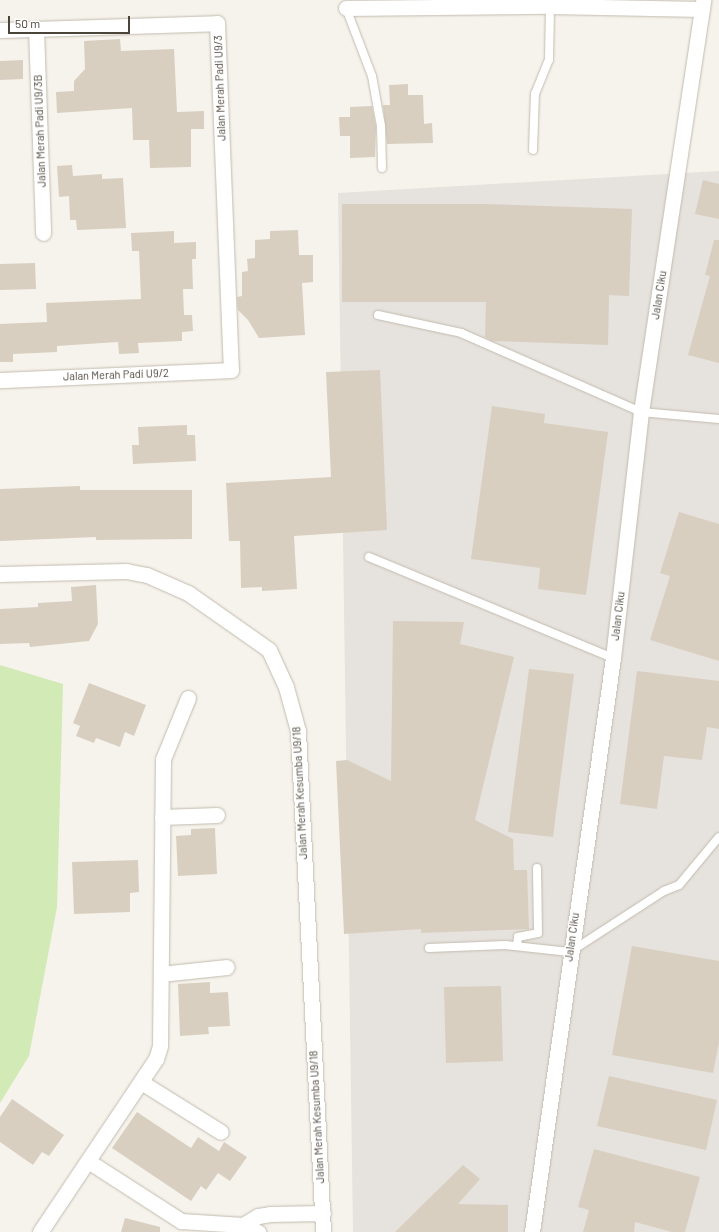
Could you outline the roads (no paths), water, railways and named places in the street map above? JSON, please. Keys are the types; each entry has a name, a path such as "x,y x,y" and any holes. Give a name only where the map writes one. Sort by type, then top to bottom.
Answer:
{"street":[{"path":"346,8 702,5"},
{"name":"Jalan Ciku","path":"532,1232 570,952 613,658 641,412 702,5"},
{"name":"Jalan Merah Padi U9/3","path":"0,30 217,23 231,370"},
{"name":"Jalan Merah Padi U9/3B","path":"36,29 43,233"},
{"name":"Jalan Merah Padi U9/2","path":"0,380 231,370"},
{"name":"Jalan Merah Kesumba U9/18","path":"0,574 126,571 147,575 188,593 269,650 286,687 298,731 323,1232"},
{"path":"40,1232 156,1060 160,1046 163,759 188,698"},
{"path":"162,817 217,815"},
{"path":"161,974 227,968"},
{"path":"141,1082 221,1132"},
{"path":"88,1161 192,1227 243,1225 258,1232"},
{"path":"243,1225 258,1216 270,1214 322,1213"}],"lane":[{"path":"532,150 536,94 549,60 550,6"},
{"path":"346,8 372,76 381,126 382,168"},
{"path":"378,315 461,333 641,412 719,419"},
{"path":"369,557 613,658"},
{"path":"429,948 517,946 570,952 664,890 679,885 719,836"},
{"path":"517,946 518,937 538,933 537,868"}]}
